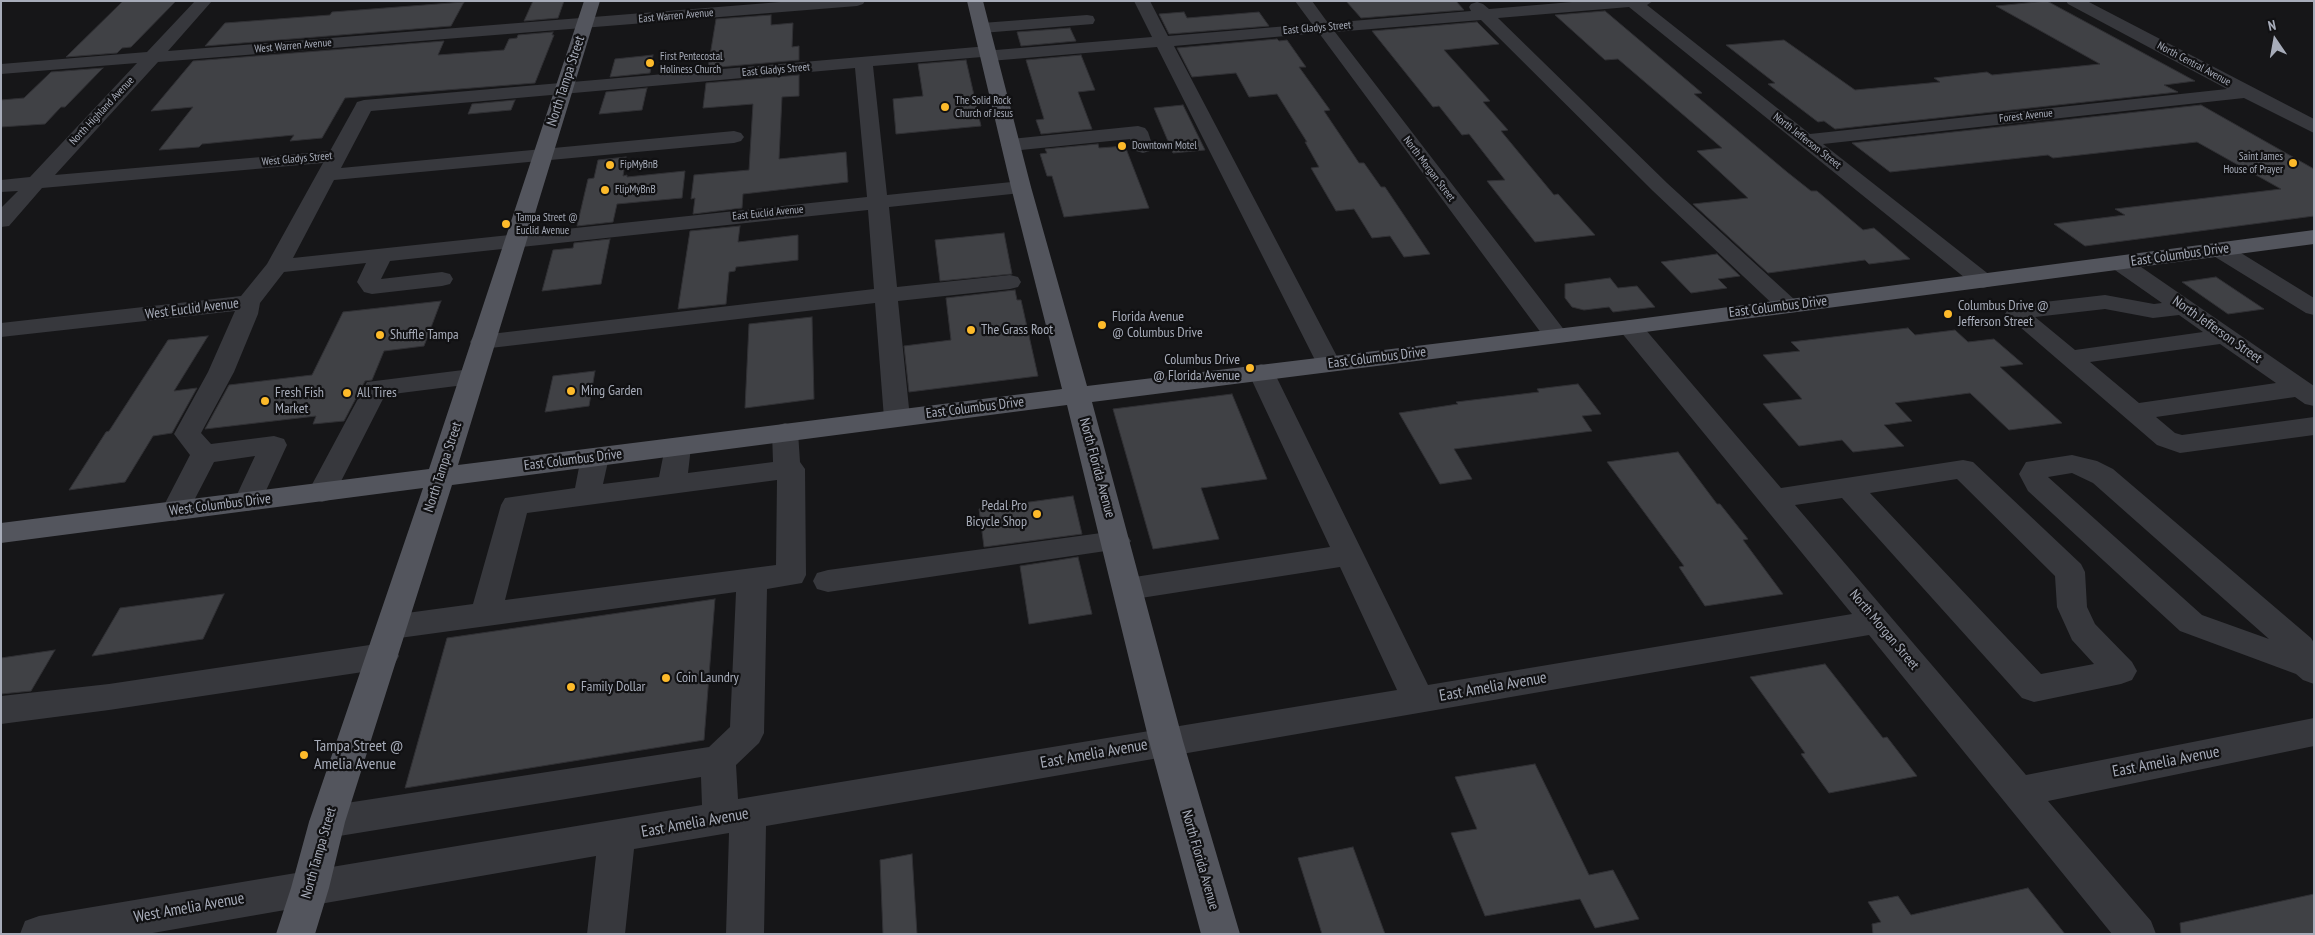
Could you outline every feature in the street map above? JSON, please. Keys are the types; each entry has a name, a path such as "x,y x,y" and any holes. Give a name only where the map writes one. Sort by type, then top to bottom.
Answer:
{"main road":[{"name":"North Tampa Street","path":"296,934 327,822 388,642 592,1"},
{"name":"North Florida Avenue","path":"975,1 1021,187 1116,541 1166,742 1221,934"},
{"name":"East Columbus Drive","path":"439,478 785,432 1630,327 2314,237"},
{"name":"West Columbus Drive","path":"1,533 439,478"}],"street":[{"name":"North Highland Avenue","path":"1,221 204,1"},
{"name":"East Warren Avenue","path":"585,23 856,1"},
{"path":"1142,1 1329,364"},
{"name":"North Morgan Street","path":"1304,1 1556,336"},
{"name":"North Central Avenue","path":"2074,1 2314,126"},
{"name":"East Gladys Street","path":"564,88 863,62 1162,41 1323,27 1478,8 1636,2"},
{"name":"North Jefferson Street","path":"1636,2 1982,281"},
{"path":"1478,8 1660,187 1788,306"},
{"path":"982,28 1087,20"},
{"name":"West Warren Avenue","path":"1,69 585,23"},
{"path":"863,62 868,95 897,418"},
{"name":"West Gladys Street","path":"1,186 337,156 364,106 564,88"},
{"name":"Forest Avenue","path":"1806,140 2246,92"},
{"path":"1011,145 1138,132 1144,147"},
{"path":"327,175 734,137"},
{"name":"West Euclid Avenue","path":"1,330 248,302 277,266 337,156"},
{"name":"East Euclid Avenue","path":"515,240 1021,187"},
{"path":"277,266 515,240"},
{"path":"2220,250 2314,308"},
{"path":"382,254 368,282 372,287 442,279"},
{"name":"North Jefferson Street","path":"2120,263 2307,393"},
{"path":"482,342 1010,282"},
{"path":"204,454 187,434 221,372 243,321 248,302"},
{"path":"2183,307 2153,311 2135,306 2105,302 2018,312 2017,314 2166,439 2180,444 2314,426"},
{"name":"North Morgan Street","path":"1630,327 2137,934"},
{"path":"2069,358 2225,336"},
{"path":"1261,372 1418,699"},
{"path":"322,492 376,388 471,377"},
{"path":"2134,412 2307,393"},
{"path":"785,432 787,470"},
{"path":"204,454 274,445 248,502"},
{"path":"672,484 678,446"},
{"path":"175,511 204,454"},
{"path":"587,496 595,458"},
{"path":"2072,464 2087,467 2103,476 2300,647 2310,668 2191,622 2038,484 2033,474 2036,469 2072,464"},
{"path":"1,710 119,695 388,642 486,615 790,575 791,469 515,505 486,615"},
{"path":"1774,499 1848,487 1963,469 2070,572 2072,606 2083,631 2121,671 2034,689 1848,487"},
{"path":"828,581 1116,541"},
{"path":"1128,589 1349,555"},
{"path":"327,822 718,760 747,733 752,579"},
{"name":"East Amelia Avenue","path":"310,888 1877,622"},
{"name":"East Amelia Avenue","path":"2019,792 2314,732"},
{"path":"718,760 735,816 745,934"},
{"path":"606,934 617,836"},
{"name":"West Amelia Avenue","path":"39,934 310,888"}],"building":[{"path":"123,1 176,1 131,47 122,48 117,53 66,57"},
{"path":"533,1 564,1 558,18 524,21"},
{"path":"1346,1 1456,1 1464,10 1361,18"},
{"path":"2047,1 2195,81 2164,85 2178,92 1835,129 1824,121 1818,122 1768,84 1775,83 1726,45 1784,40 1855,90 1940,82 1934,78 1987,72 1992,75 2100,64 1996,6"},
{"path":"464,2 451,26 205,46 225,23 330,15 332,12"},
{"path":"1605,11 1702,93 1694,94 1787,172 1811,191 1817,191 1863,230 1874,228 1910,259 1869,264 1865,260 1768,273 1693,204 1748,198 1697,151 1722,148 1618,59 1605,60 1555,15"},
{"path":"1184,12 1187,18 1259,12 1269,26 1169,34 1159,14"},
{"path":"771,15 771,25 793,23 792,47 799,46 799,60 708,68 716,19"},
{"path":"1477,22 1499,44 1444,50 1490,101 1483,102 1508,130 1501,131 1554,195 1558,194 1595,235 1535,242 1487,181 1505,180 1469,134 1462,135 1439,106 1433,107 1372,31"},
{"path":"1070,28 1076,41 1021,46 1017,32"},
{"path":"553,32 552,35 554,35 535,83 345,98 322,138 290,141 294,135 159,150 193,107 151,111 193,61 444,41 438,55 504,50 509,39 517,38 518,35"},
{"path":"1277,39 1279,41 1287,40 1306,67 1299,67 1330,110 1324,111 1359,163 1364,163 1381,187 1385,187 1430,254 1404,257 1390,236 1372,238 1354,209 1336,211 1311,168 1319,167 1305,142 1307,142 1277,94 1249,97 1236,73 1192,77 1177,48"},
{"path":"653,55 650,73 610,77 615,59"},
{"path":"1081,55 1095,90 1078,92 1092,129 1041,134 1036,120 1044,119 1026,60"},
{"path":"966,60 981,126 896,134 893,99 923,96 918,64"},
{"path":"103,68 65,107 61,107 45,124 1,127 1,100 24,98 51,72"},
{"path":"799,75 799,96 782,97 779,159 846,152 848,182 743,194 742,208 693,214 695,198 691,199 694,175 749,170 753,104 703,108 706,83"},
{"path":"647,88 642,110 599,114 606,92"},
{"path":"515,100 511,110 468,114 472,104"},
{"path":"1183,105 1205,150 1173,153 1154,108"},
{"path":"2201,105 2314,169 2314,216 2085,246 2054,224 2125,215 2115,209 2281,189 2197,142 2053,158 2048,155 1890,172 1852,143"},
{"path":"1098,144 1099,148 1125,146 1149,208 1064,217 1052,176 1047,176 1040,154 1047,153 1045,149"},
{"path":"626,157 623,176 627,175 627,177 685,171 682,198 617,204 613,222 577,226 588,179 594,178 598,160"},
{"path":"740,226 738,242 798,235 798,260 736,267 735,271 729,272 726,304 678,309 690,231"},
{"path":"1004,233 1012,274 940,281 935,240"},
{"path":"610,239 601,284 542,291 553,250 573,248 574,243"},
{"path":"1717,254 1740,276 1718,279 1727,288 1691,293 1661,262"},
{"path":"2216,277 2264,309 2228,314 2182,282"},
{"path":"1610,278 1618,288 1637,286 1655,307 1613,312 1609,307 1584,310 1572,307 1565,298 1565,284"},
{"path":"1015,290 1017,300 1021,300 1038,376 909,392 904,346 951,340 946,298"},
{"path":"441,301 424,346 384,351 372,380 365,381 344,421 313,424 316,416 205,429 229,385 312,375 343,312"},
{"path":"812,317 814,399 745,408 749,324"},
{"path":"1908,328 1915,335 1955,330 1968,342 1994,339 2023,364 2000,367 2062,423 2009,430 1970,393 1895,403 1912,421 1884,425 1904,446 1853,452 1842,440 1799,446 1763,404 1802,399 1763,355 1800,351 1791,342"},
{"path":"208,336 174,391 197,388 172,433 153,436 125,482 69,490 168,340"},
{"name":"Ming Garden","path":"595,371 589,406 545,412 553,376"},
{"path":"1578,384 1601,414 1582,416 1592,431 1454,449 1472,479 1440,484 1399,413 1458,404 1456,402 1539,392 1537,389"},
{"path":"1232,394 1267,479 1201,488 1219,539 1153,549 1113,409"},
{"path":"1678,452 1717,504 1720,504 1748,539 1743,540 1783,594 1705,606 1679,567 1684,566 1607,462"},
{"path":"1073,496 1082,534 984,547 979,509"},
{"path":"1078,557 1092,614 1029,624 1020,566"},
{"path":"224,594 203,639 92,656 120,608"},
{"name":"Family Dollar","path":"715,599 704,740 405,788 447,638"},
{"path":"55,650 31,691 1,694 1,658"},
{"path":"1825,664 1883,738 1887,737 1917,776 1829,793 1801,754 1805,753 1750,677"},
{"path":"1535,764 1589,875 1613,870 1639,919 1595,928 1580,899 1485,916 1451,833 1477,829 1455,777"},
{"path":"1353,847 1385,934 1322,934 1298,858"},
{"path":"912,854 917,934 883,934 880,860"},
{"path":"2028,888 2065,934 1873,934 1872,924 1881,922 1868,902 1898,896 1911,915"},
{"path":"2314,894 2314,934 2181,934 2180,923"}],"place":[{"name":"First Pentecostal Holiness Church","path":"650,63"},
{"name":"The Solid Rock Church of Jesus","path":"945,107"},
{"name":"Downtown Motel","path":"1122,146"},
{"name":"Saint James House of Prayer","path":"2293,163"},
{"name":"FipMyBnB","path":"610,165"},
{"name":"FlipMyBnB","path":"605,190"},
{"name":"Tampa Street @ Euclid Avenue","path":"506,224"},
{"name":"Columbus Drive @ Jefferson Street","path":"1948,314"},
{"name":"Florida Avenue @ Columbus Drive","path":"1102,325"},
{"name":"The Grass Root","path":"971,330"},
{"name":"Shuffle Tampa","path":"380,335"},
{"name":"Columbus Drive @ Florida Avenue","path":"1250,368"},
{"name":"Ming Garden","path":"571,391"},
{"name":"All Tires","path":"347,393"},
{"name":"Fresh Fish Market","path":"265,401"},
{"name":"Pedal Pro Bicycle Shop","path":"1037,514"},
{"name":"Coin Laundry","path":"666,678"},
{"name":"Family Dollar","path":"571,687"},
{"name":"Tampa Street @ Amelia Avenue","path":"304,755"}]}
